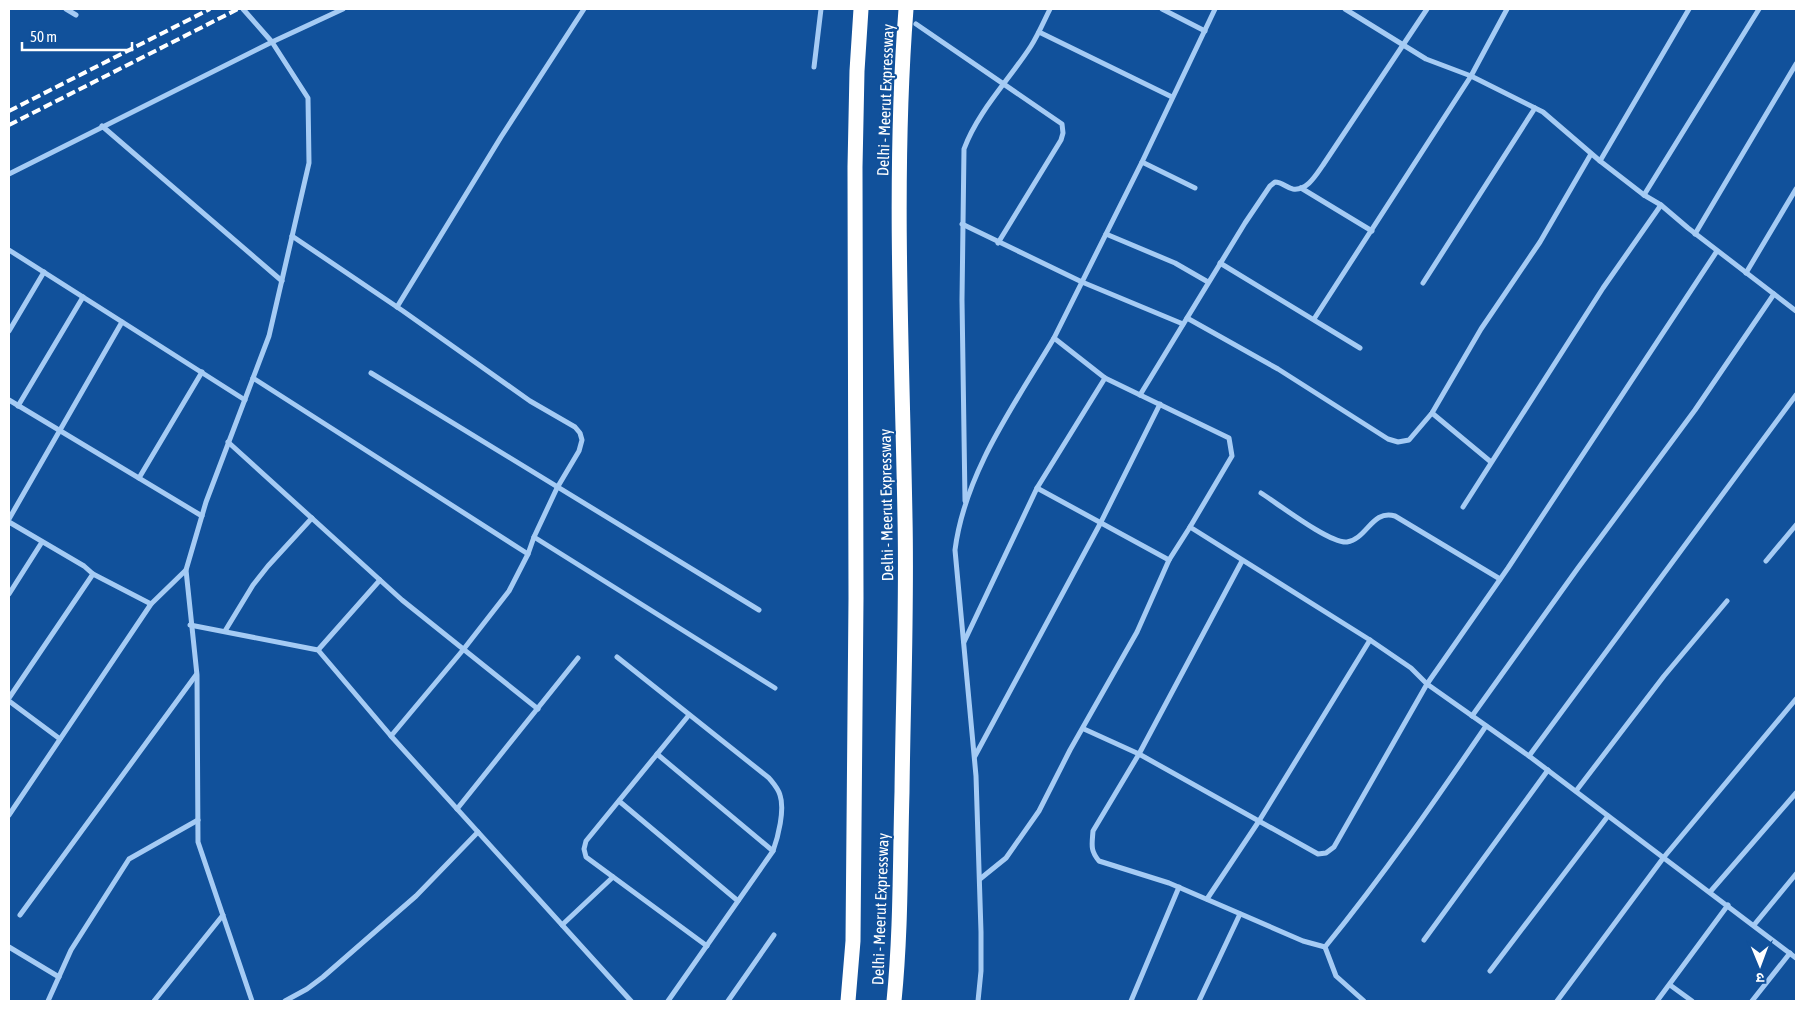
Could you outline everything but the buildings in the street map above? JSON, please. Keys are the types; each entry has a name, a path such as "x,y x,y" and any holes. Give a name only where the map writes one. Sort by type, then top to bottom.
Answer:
{"highway":[{"name":"Delhi - Meerut Expressway","path":"848,1001 854,941 856,100 861,9"},
{"name":"Delhi - Meerut Expressway","path":"894,1001 899,950 904,662 905,521 901,321 902,68 906,9"}],"street":[{"path":"66,9 76,15"},
{"path":"243,9 272,42 308,98 309,164 269,336 228,442 202,516 186,570 190,625 197,674 198,842 252,1001"},
{"path":"9,174 272,42 343,9"},
{"path":"397,307 501,137 584,9"},
{"path":"814,67 822,9"},
{"path":"965,503 962,300 964,149 972,132 1039,32 1050,9"},
{"path":"1162,9 1205,31"},
{"path":"978,1001 981,971 980,879 974,757 955,550 958,530 965,503 990,444 1054,338 1142,162 1215,9"},
{"path":"1345,9 1426,59 1471,76 1543,112 1600,161 1644,195 1661,205 1695,234 1796,311"},
{"path":"1140,395 1244,223 1272,184 1280,182 1292,189 1307,186 1427,9"},
{"path":"1314,319 1471,76 1507,9"},
{"path":"1600,161 1689,9"},
{"path":"1644,195 1758,9"},
{"path":"916,24 1062,124 1063,133 1061,140 998,243"},
{"path":"1039,32 1172,97"},
{"path":"1695,234 1796,64"},
{"path":"1423,283 1535,108"},
{"path":"102,126 282,281"},
{"path":"1187,318 1278,369 1388,439 1398,442 1409,440 1432,413 1481,329 1540,242 1592,154"},
{"path":"1142,162 1195,188"},
{"path":"1301,188 1372,231"},
{"path":"1746,272 1796,188"},
{"path":"1462,507 1598,296 1661,205"},
{"path":"962,224 1082,282 1183,324"},
{"path":"1106,234 1175,263 1208,282"},
{"path":"292,236 530,401 574,427 580,433 582,440 579,450 557,488 528,554 509,590 463,650 391,736"},
{"path":"9,250 245,400"},
{"path":"1084,729 1139,754 1318,854 1326,853 1334,847 1426,684 1500,579 1718,250"},
{"path":"1220,263 1360,348"},
{"path":"9,331 44,272"},
{"path":"1472,716 1578,568 1695,410 1774,294"},
{"path":"18,406 83,297"},
{"path":"122,322 9,520 42,542 84,566 93,574 151,604"},
{"path":"980,879 1006,858 1039,811 1070,750 1084,729 1137,632 1169,560 1232,456 1229,438 1105,378 1054,338"},
{"path":"139,478 202,372"},
{"path":"371,373 758,610"},
{"path":"253,378 528,554"},
{"path":"964,643 1037,488 1105,378"},
{"path":"1529,756 1796,396"},
{"path":"9,400 202,516"},
{"path":"974,757 1100,524 1160,404"},
{"path":"1432,413 1491,462"},
{"path":"228,442 380,580 538,710"},
{"path":"1037,488 1169,560"},
{"path":"1261,493 1326,536 1339,541 1347,542 1358,536 1380,516 1387,514 1395,516 1500,579"},
{"path":"225,632 263,572 312,518"},
{"path":"1766,561 1796,525"},
{"path":"1190,527 1370,640 1411,668 1426,684 1548,770 1796,958"},
{"path":"534,537 775,688"},
{"path":"9,594 42,542"},
{"path":"1242,561 1139,754 1094,831 1093,854 1099,861 1179,887 1303,941 1325,947"},
{"path":"9,815 151,604 186,570"},
{"path":"60,739 9,699 93,574"},
{"path":"318,650 380,580"},
{"path":"1576,791 1664,676 1727,601"},
{"path":"190,625 318,650 391,736 631,1001"},
{"path":"1207,900 1259,822 1370,640"},
{"path":"616,657 769,778 778,789 781,797 778,839 773,851 668,1001"},
{"path":"457,809 578,658"},
{"path":"20,915 197,674"},
{"path":"1557,1001 1664,857 1796,699"},
{"path":"689,715 586,841 584,849 586,857 707,946"},
{"path":"1325,947 1366,896 1486,726"},
{"path":"657,754 773,851"},
{"path":"1424,940 1548,770"},
{"path":"1710,892 1796,793"},
{"path":"619,801 738,901"},
{"path":"1490,971 1608,816"},
{"path":"48,1001 71,950 129,859 198,820"},
{"path":"285,1001 307,989 323,977 373,934 416,896 478,832"},
{"path":"1754,925 1796,874"},
{"path":"562,925 613,877"},
{"path":"1131,1001 1179,887"},
{"path":"1657,1001 1728,905"},
{"path":"1199,1001 1240,914"},
{"path":"154,1001 224,915"},
{"path":"728,1001 774,935"},
{"path":"9,947 59,977"},
{"path":"1325,947 1336,976 1364,1001"},
{"path":"1752,1001 1790,953"},
{"path":"1670,985 1692,1001"}],"railway":[{"path":"9,111 210,9"},
{"path":"9,125 238,9"}]}
